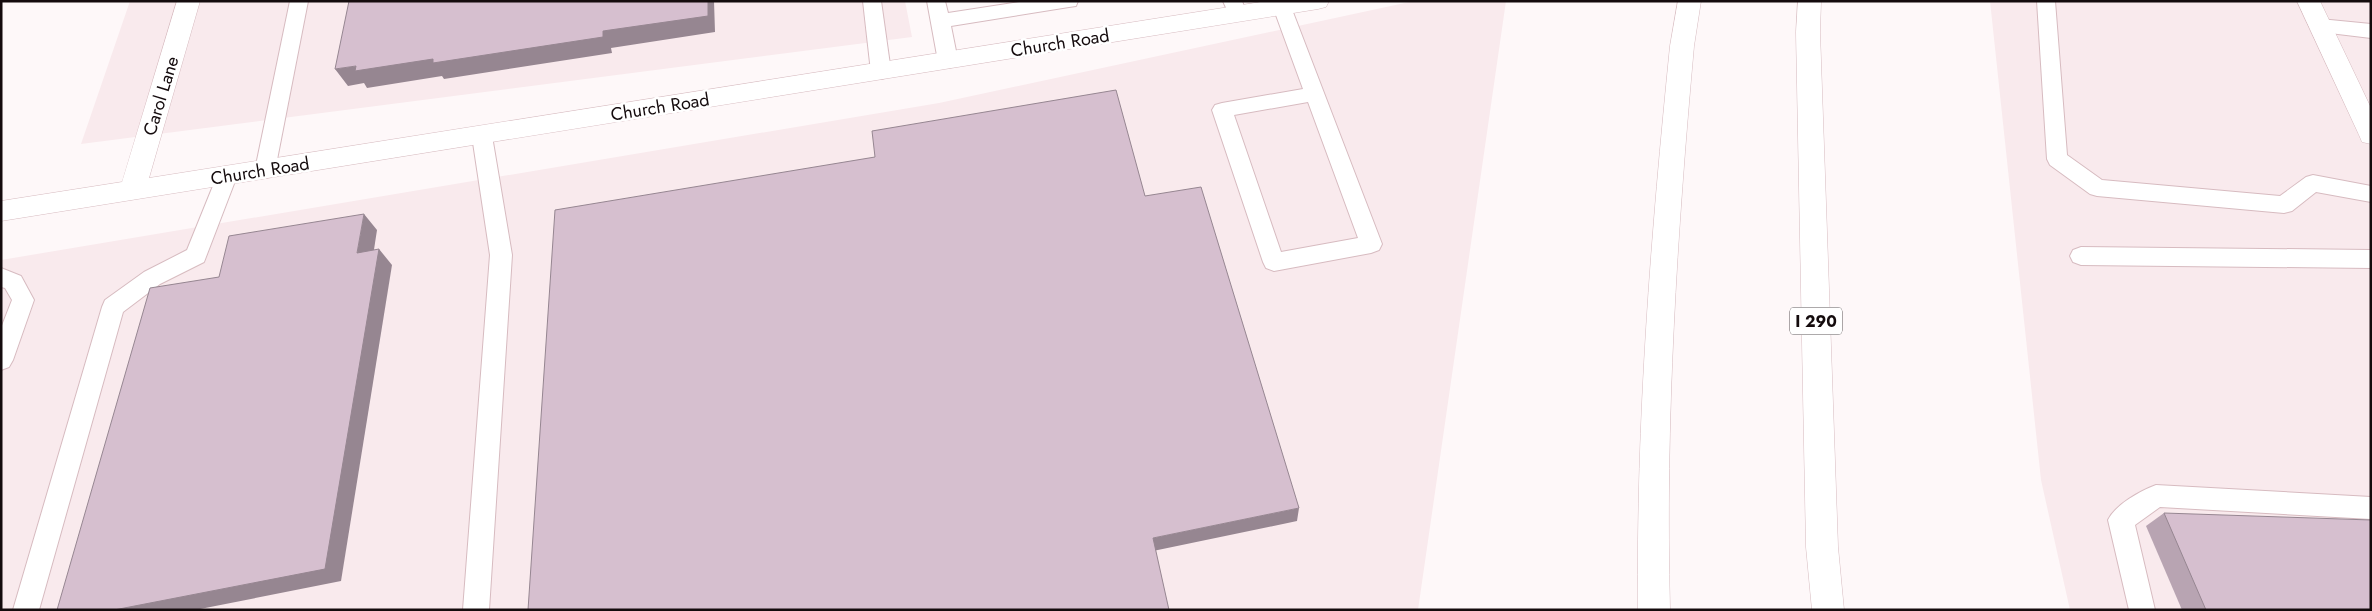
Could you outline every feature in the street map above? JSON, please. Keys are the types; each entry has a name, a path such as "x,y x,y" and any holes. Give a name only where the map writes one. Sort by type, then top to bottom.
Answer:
{"main road":[{"name":"Carol Lane","path":"132,191 189,1"},
{"name":"Church Road","path":"1,211 948,61 1235,8 1282,7 1318,1"},
{"path":"1654,610 1652,550 1657,334 1682,46 1690,1"},
{"name":"I 290","path":"1810,1 1808,32 1822,537 1828,610"},
{"path":"2308,1 2371,135"}],"lane":[{"path":"264,170 299,1"},
{"path":"872,1 881,72"},
{"path":"936,1 948,61"},
{"path":"940,21 1069,1"},
{"path":"2046,1 2057,159 2097,188 2284,205 2313,183 2371,194"},
{"path":"1282,7 1372,244 1274,262 1222,110 1315,94"},
{"path":"2320,26 2371,31"},
{"path":"476,610 501,255 482,136"},
{"path":"26,610 113,307 152,278 196,256 227,176"},
{"path":"2081,256 2371,259"},
{"path":"1,277 13,282 23,300 1,360"},
{"path":"2142,610 2121,520 2156,496 2371,508"}],"shaded area":[{"path":"130,1 905,1 912,37 81,144"},
{"path":"1414,1 1506,1 1418,610 1,610 1,260 939,103"},
{"path":"1990,1 2371,1 2371,610 2070,610 2041,480"}],"building":[{"path":"349,1 708,1 708,16 603,31 603,37 433,63 433,59 355,71 356,66 335,69"},
{"path":"1116,90 1145,196 1201,187 1299,508 1153,538 1169,610 528,610 555,210 875,157 872,131"},
{"path":"364,214 357,253 379,249 325,569 114,610 57,610 150,288 219,277 229,236"},
{"path":"2164,513 2371,520 2371,610 2206,610"}]}
